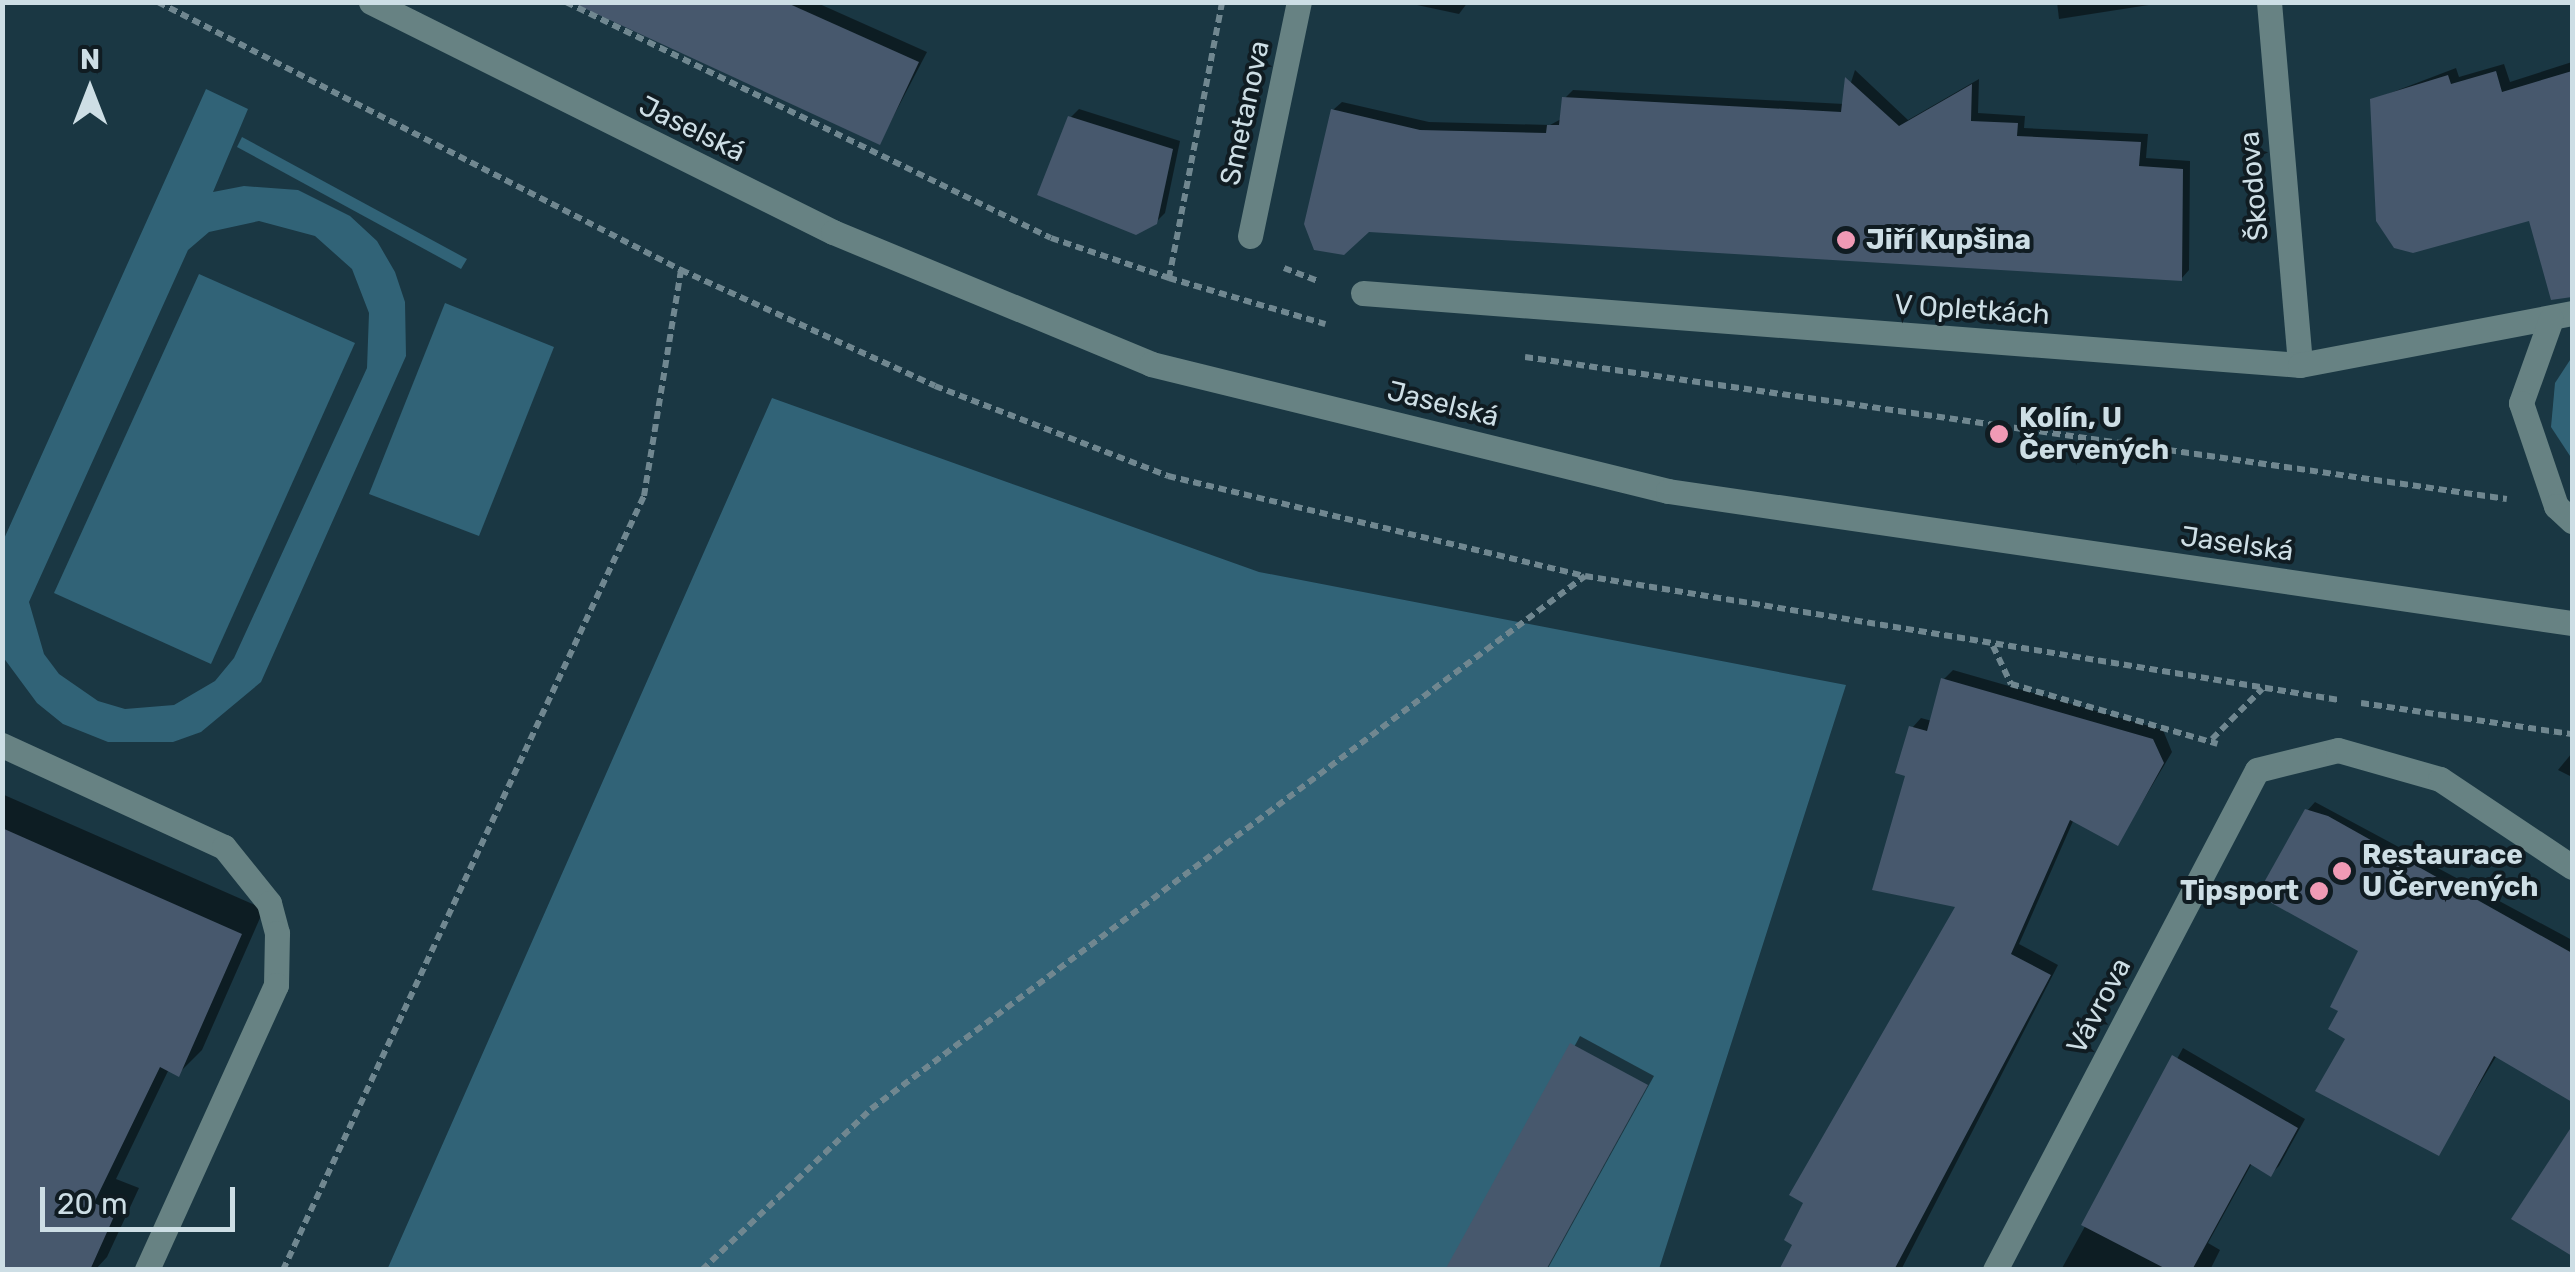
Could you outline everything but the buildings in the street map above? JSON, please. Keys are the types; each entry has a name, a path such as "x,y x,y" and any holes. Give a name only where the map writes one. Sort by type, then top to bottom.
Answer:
{"street":[{"name":"Jaselská","path":"371,2 832,232 1151,364 1668,491 2572,623"},
{"name":"Smetanova","path":"1250,236 1299,2"},
{"name":"Škodova","path":"2268,2 2300,365"},
{"name":"V Opletkách","path":"1363,293 2300,365 2562,316"},
{"path":"2562,316 2521,404 2564,514"},
{"path":"2,745 224,848 269,903 277,932 276,985 147,1270"},
{"name":"Vávrova","path":"1994,1270 2258,770 2338,750 2440,779 2572,867"}],"path":[{"path":"158,2 682,270 935,386 1168,476 1585,576 2262,689 2572,734"},
{"path":"566,2 1051,238 1169,278 1336,327"},
{"path":"1169,278 1222,2"},
{"path":"283,1270 644,496 682,270"},
{"path":"1512,355 2564,514"},
{"path":"702,1270 870,1109 1585,576"},
{"path":"1992,644 2011,684 2212,740 2262,689"}],"shaded area":[{"path":"206,89 248,109 213,192 244,186 298,190 350,216 377,241 395,272 405,302 406,356 261,682 201,732 173,742 108,742 63,724 37,703 3,657 3,541","holes":["259,221 315,236 352,269 369,313 367,368 234,658 215,681 174,705 125,709 98,701 59,674 44,654 29,602 188,250 209,232"]},
{"path":"242,137 467,259 461,269 237,147"},
{"path":"199,274 355,343 211,664 54,593"},
{"path":"445,303 554,347 479,536 369,494"},
{"path":"2572,357 2572,459 2551,427 2555,383"},
{"path":"772,398 1259,572 1846,685 1659,1269 387,1270"}],"place":[{"name":"Jiří Kupšina","path":"1846,240"},
{"name":"Kolín, U Červených","path":"1999,434"},
{"name":"Restaurace U Červených","path":"2342,871"},
{"name":"Tipsport","path":"2319,891"}]}
